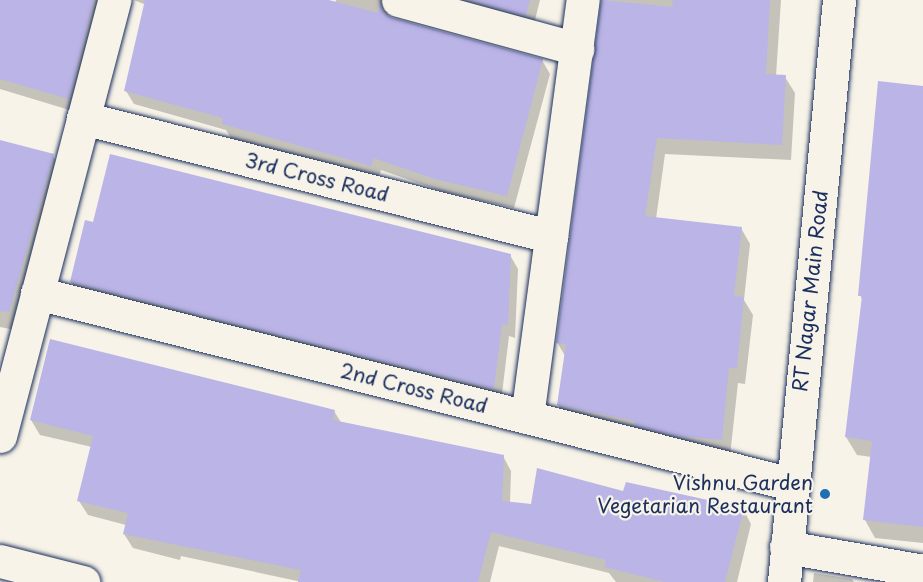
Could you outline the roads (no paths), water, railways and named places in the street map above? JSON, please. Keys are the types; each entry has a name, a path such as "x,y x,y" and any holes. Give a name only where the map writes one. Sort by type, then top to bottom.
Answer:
{"street":[{"path":"0,436 114,0"},
{"path":"398,0 576,49"},
{"path":"527,417 583,0"},
{"name":"RT Nagar Main Road","path":"784,582 791,484 839,0"},
{"name":"3rd Cross Road","path":"83,118 551,236"},
{"name":"2nd Cross Road","path":"37,293 791,484"},
{"path":"786,547 874,573 923,571"},
{"path":"0,561 83,582"}],"place":[{"name":"Vishnu Garden Vegetarian Restaurant","path":"825,494"}]}
